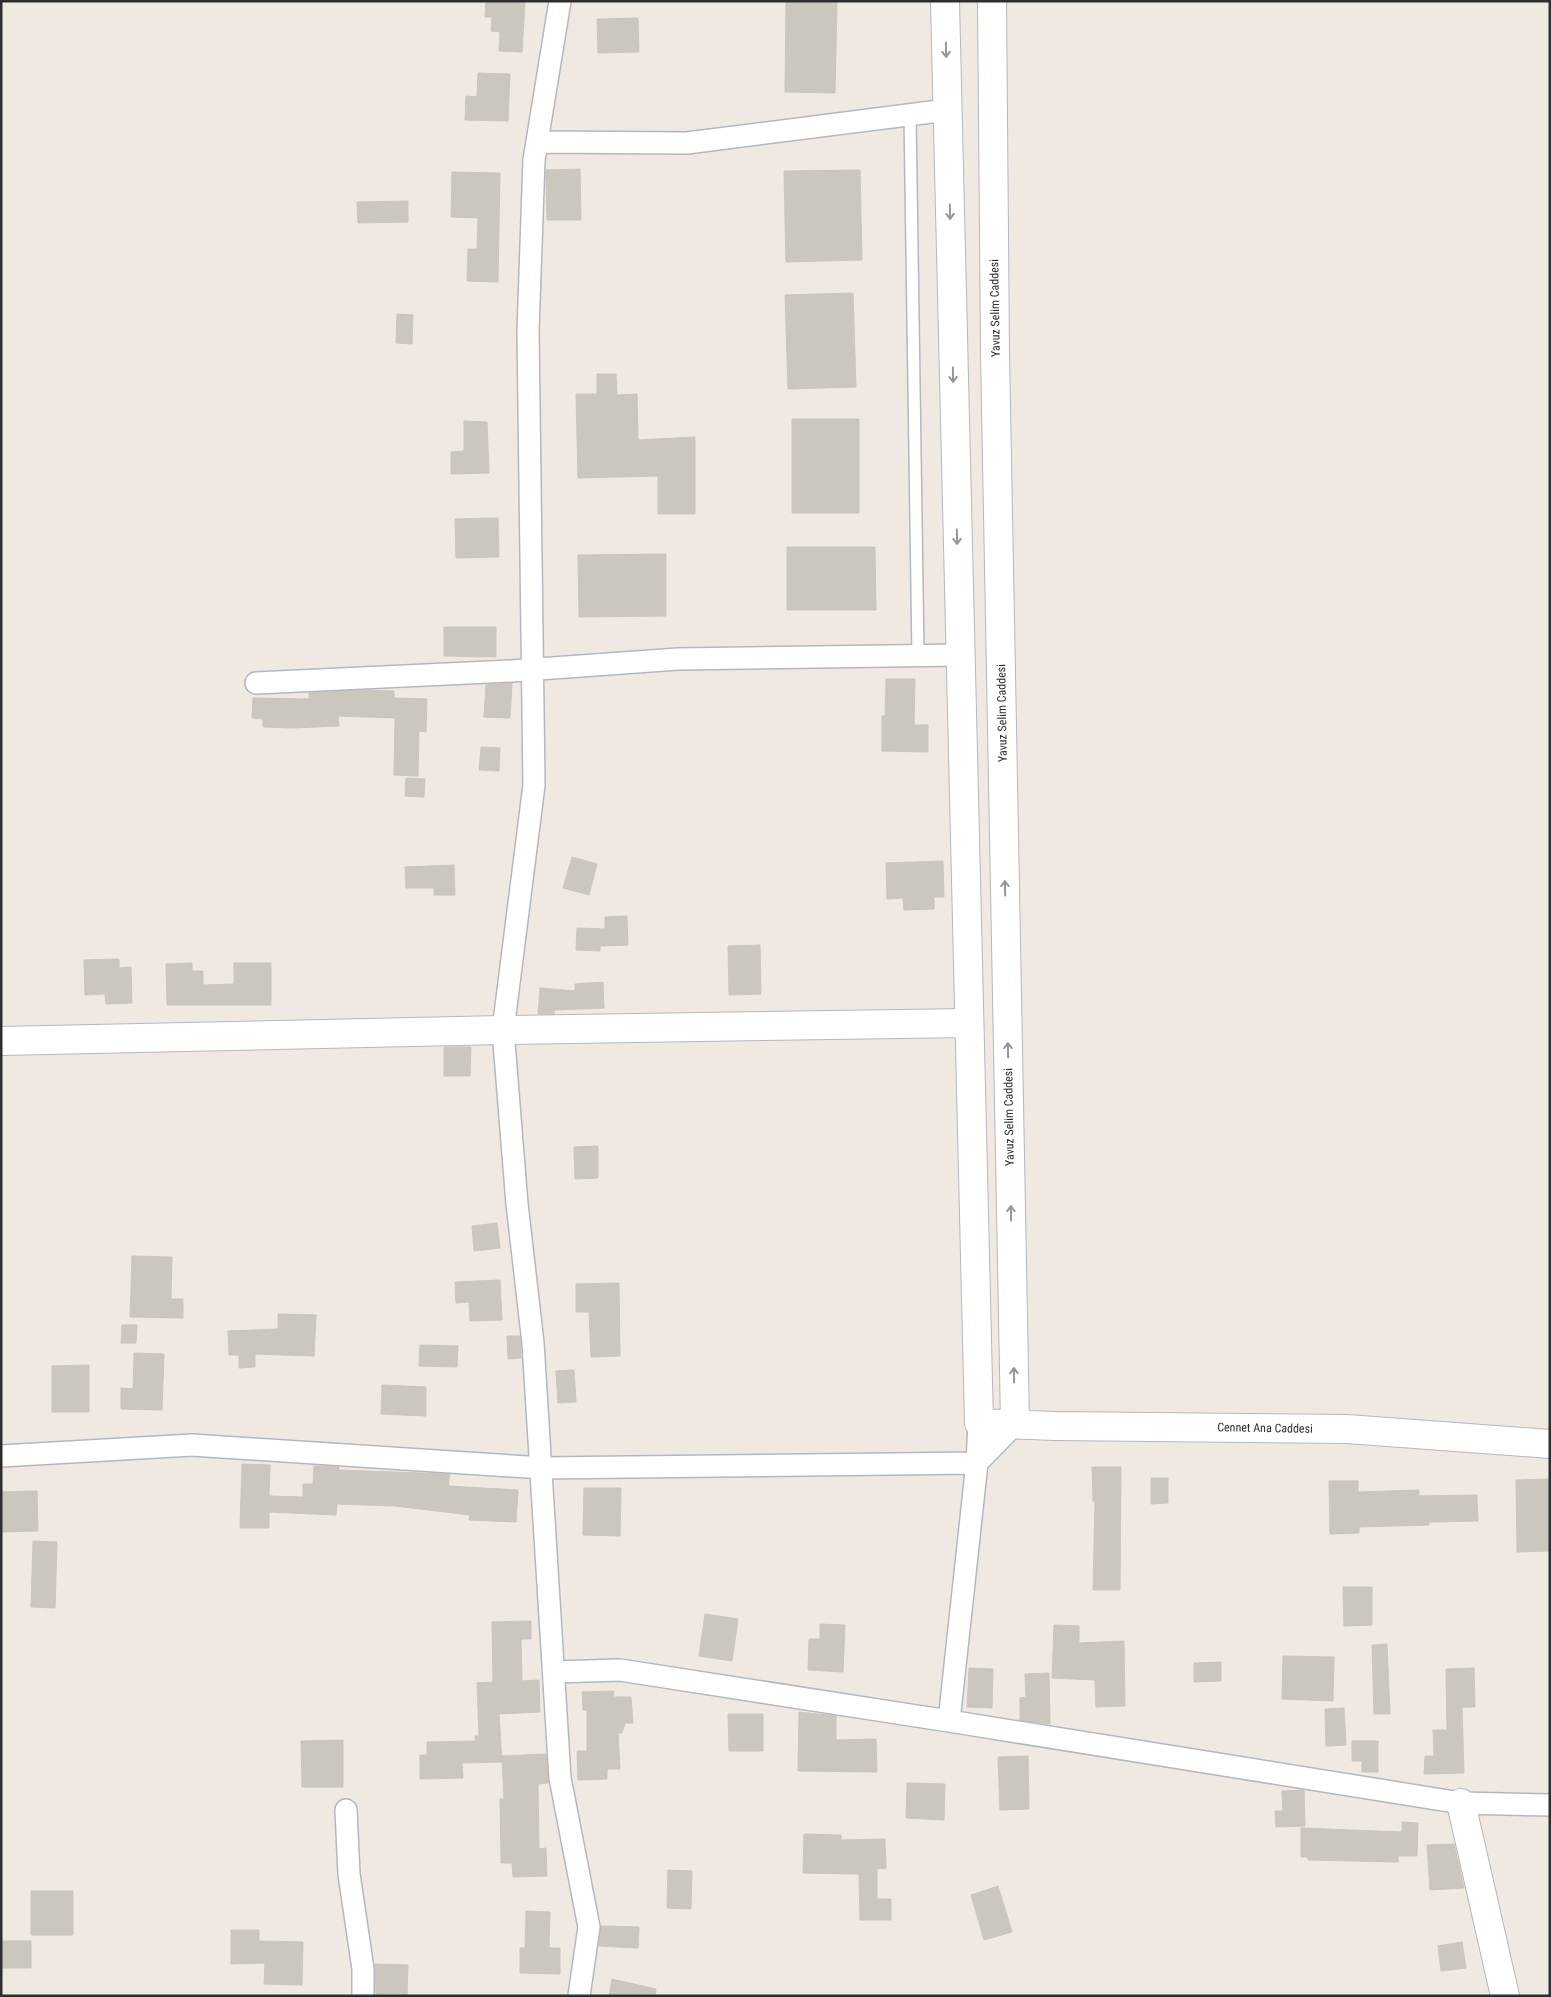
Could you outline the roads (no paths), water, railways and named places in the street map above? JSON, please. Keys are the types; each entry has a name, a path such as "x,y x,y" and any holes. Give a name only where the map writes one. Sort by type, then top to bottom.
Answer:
{"street":[{"path":"560,1 534,160 528,331 534,785 502,1030 517,1204 533,1343 560,1778 589,1927 579,1996"},
{"path":"945,1 979,1423 977,1463 949,1720"},
{"name":"Yavuz Selim Caddesi","path":"992,1 995,353 1014,1424"},
{"path":"538,142 687,143 947,110"},
{"path":"256,683 510,671 678,658 960,656"},
{"path":"1,1041 502,1030 968,1023"},
{"name":"Cennet Ana Caddesi","path":"979,1423 1054,1426 1347,1429 1550,1444"},
{"path":"1,1456 192,1445 542,1468 977,1463 1014,1424"},
{"path":"554,1672 620,1670 949,1720 1461,1804 1550,1805"},
{"path":"1461,1804 1505,1996"},
{"path":"346,1810 349,1874 362,1969 362,1996"}],"lane":[{"path":"910,114 918,656"}]}
